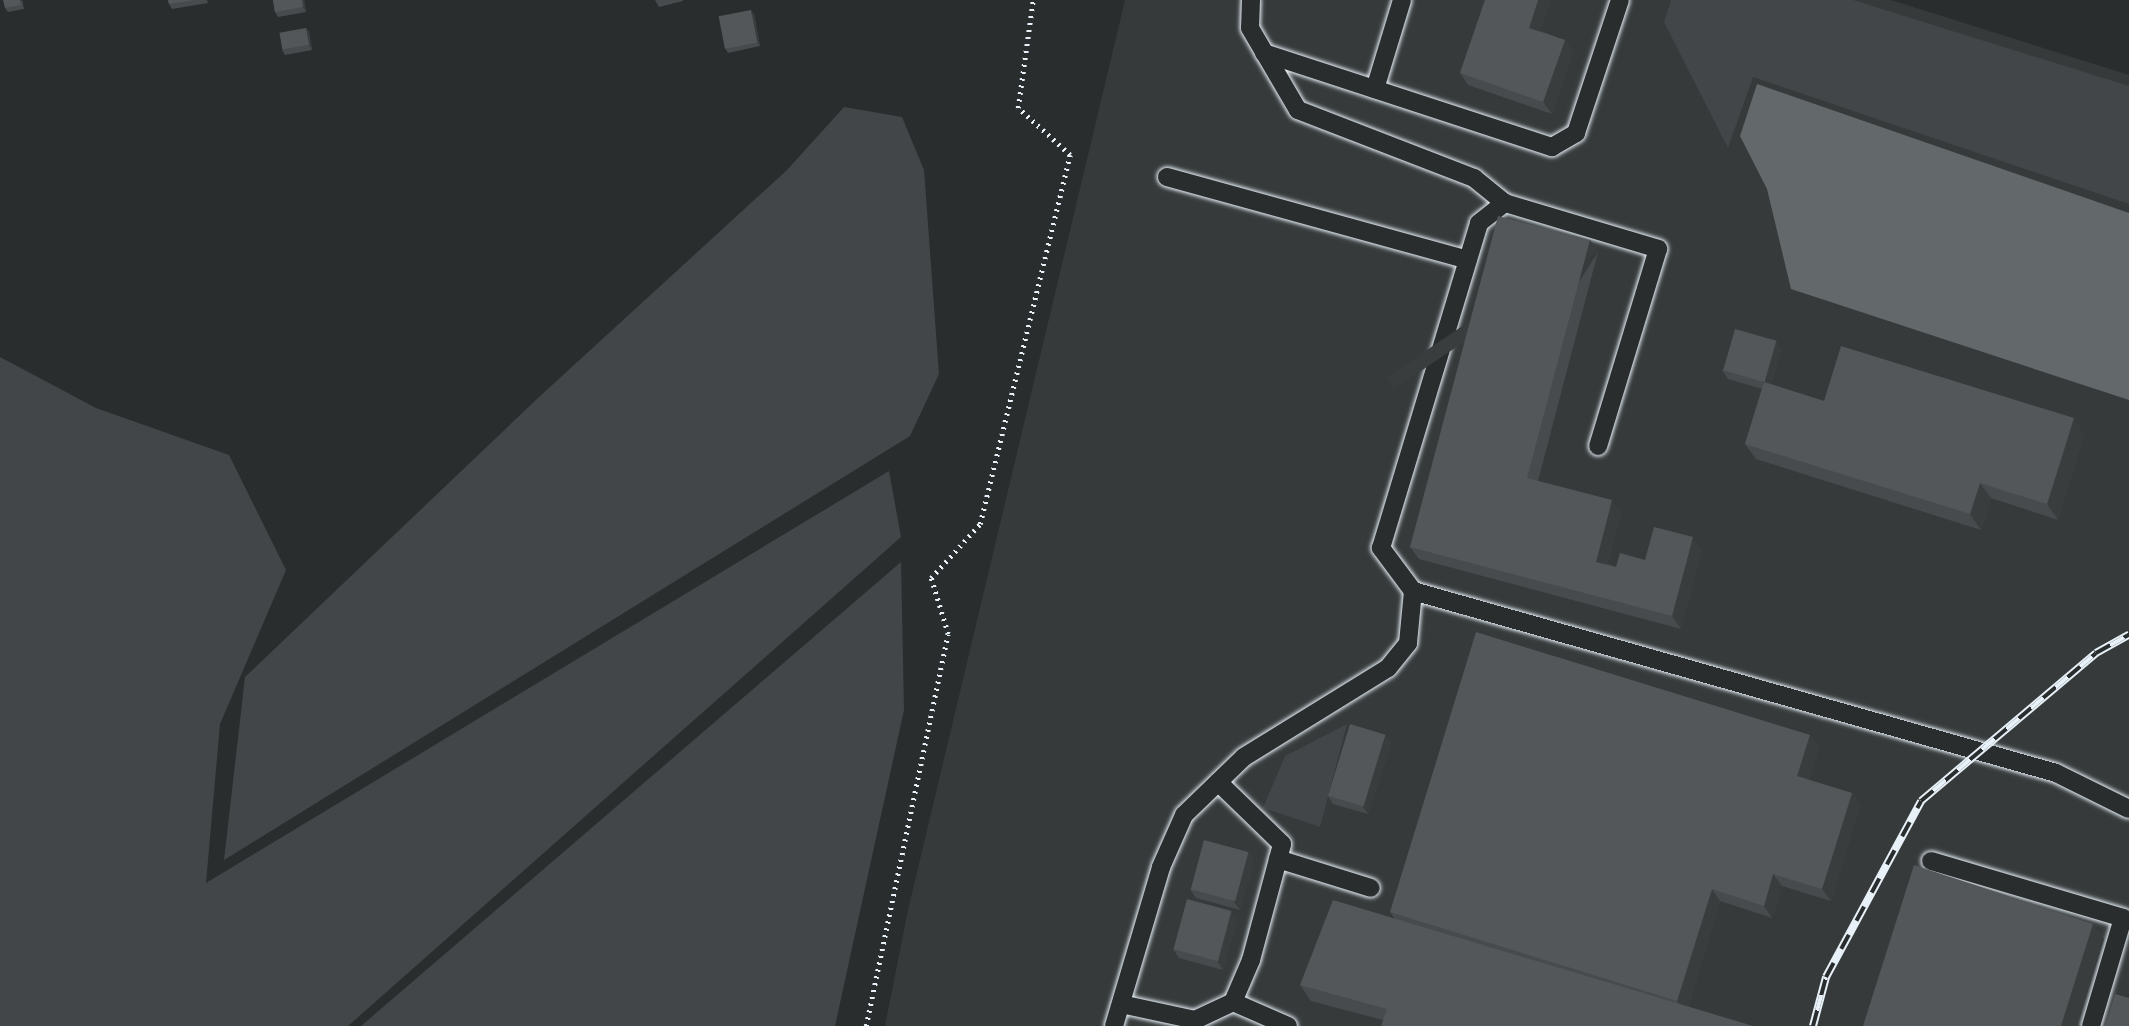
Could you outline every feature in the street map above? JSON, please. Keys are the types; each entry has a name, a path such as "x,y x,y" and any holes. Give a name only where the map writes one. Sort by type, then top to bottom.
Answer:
{"lane":[{"path":"1251,0 1250,28 1298,110 1474,178 1506,203 1658,249 1598,446"},
{"path":"1375,89 1402,0"},
{"path":"1264,53 1552,147 1576,134 1620,0"},
{"path":"1167,177 1468,260"},
{"path":"1506,203 1479,223 1381,548 1413,591 2056,773 2129,809"},
{"path":"1114,1026 1160,867 1184,815 1244,757 1388,668 1408,643 1413,591"},
{"path":"1121,1004 1195,1020 1233,1002 1251,960 1282,844 1218,782"},
{"path":"1278,859 1371,888"},
{"path":"1931,861 2126,919 2091,1026"},
{"path":"1233,1002 1288,1026"}],"path":[{"path":"866,1026 948,634 932,578 980,524 1070,155 1018,108 1033,0"}],"shaded area":[{"path":"1125,0 1891,0 2129,75 2129,1026 885,1026 908,910"},
{"path":"1671,0 1853,0 2129,86 2129,204 1753,77 1728,148 1664,22"},
{"path":"1757,84 2129,213 2129,400 1791,289 1767,189 1740,136"},
{"path":"844,107 902,117 924,170 939,374 910,436 224,860 245,677 538,398 787,170"},
{"path":"0,357 96,408 229,455 286,570 220,724 206,883 889,471 901,537 348,1026 0,1026"},
{"path":"901,562 904,710 835,1026 361,1026"},
{"path":"1347,724 1320,827 1263,808 1285,756"}],"building":[{"path":"3,0 20,0 21,5 5,8"},
{"path":"168,0 195,0 169,4"},
{"path":"273,0 302,0 303,7 275,12"},
{"path":"1485,0 1538,0 1529,28 1565,40 1543,102 1460,73"},
{"path":"751,10 757,42 725,49 719,16"},
{"path":"306,28 309,45 282,49 279,33"},
{"path":"1498,216 1590,240 1527,478 1612,500 1596,562 1616,567 1620,553 1645,560 1654,527 1693,537 1672,616 1410,547"},
{"path":"1735,329 1776,341 1764,382 1723,370"},
{"path":"1841,346 2074,418 2047,504 1980,483 1970,514 1745,444 1764,382 1824,401"},
{"path":"1476,632 1810,735 1797,776 1852,793 1822,889 1773,874 1764,906 1712,889 1677,1001 1390,912"},
{"path":"1350,724 1385,735 1363,807 1328,796"},
{"path":"1204,840 1248,852 1235,901 1191,889"},
{"path":"1914,865 2093,924 2061,1026 1863,1026"},
{"path":"1187,899 1231,911 1218,961 1174,949"},
{"path":"1333,900 1753,1026 1381,1026 1387,1009 1300,985"},
{"path":"2115,994 2129,998 2129,1026 2105,1026"}],"railway":[{"path":"1813,1026 1826,977 1921,801 2096,653 2129,635"}]}
